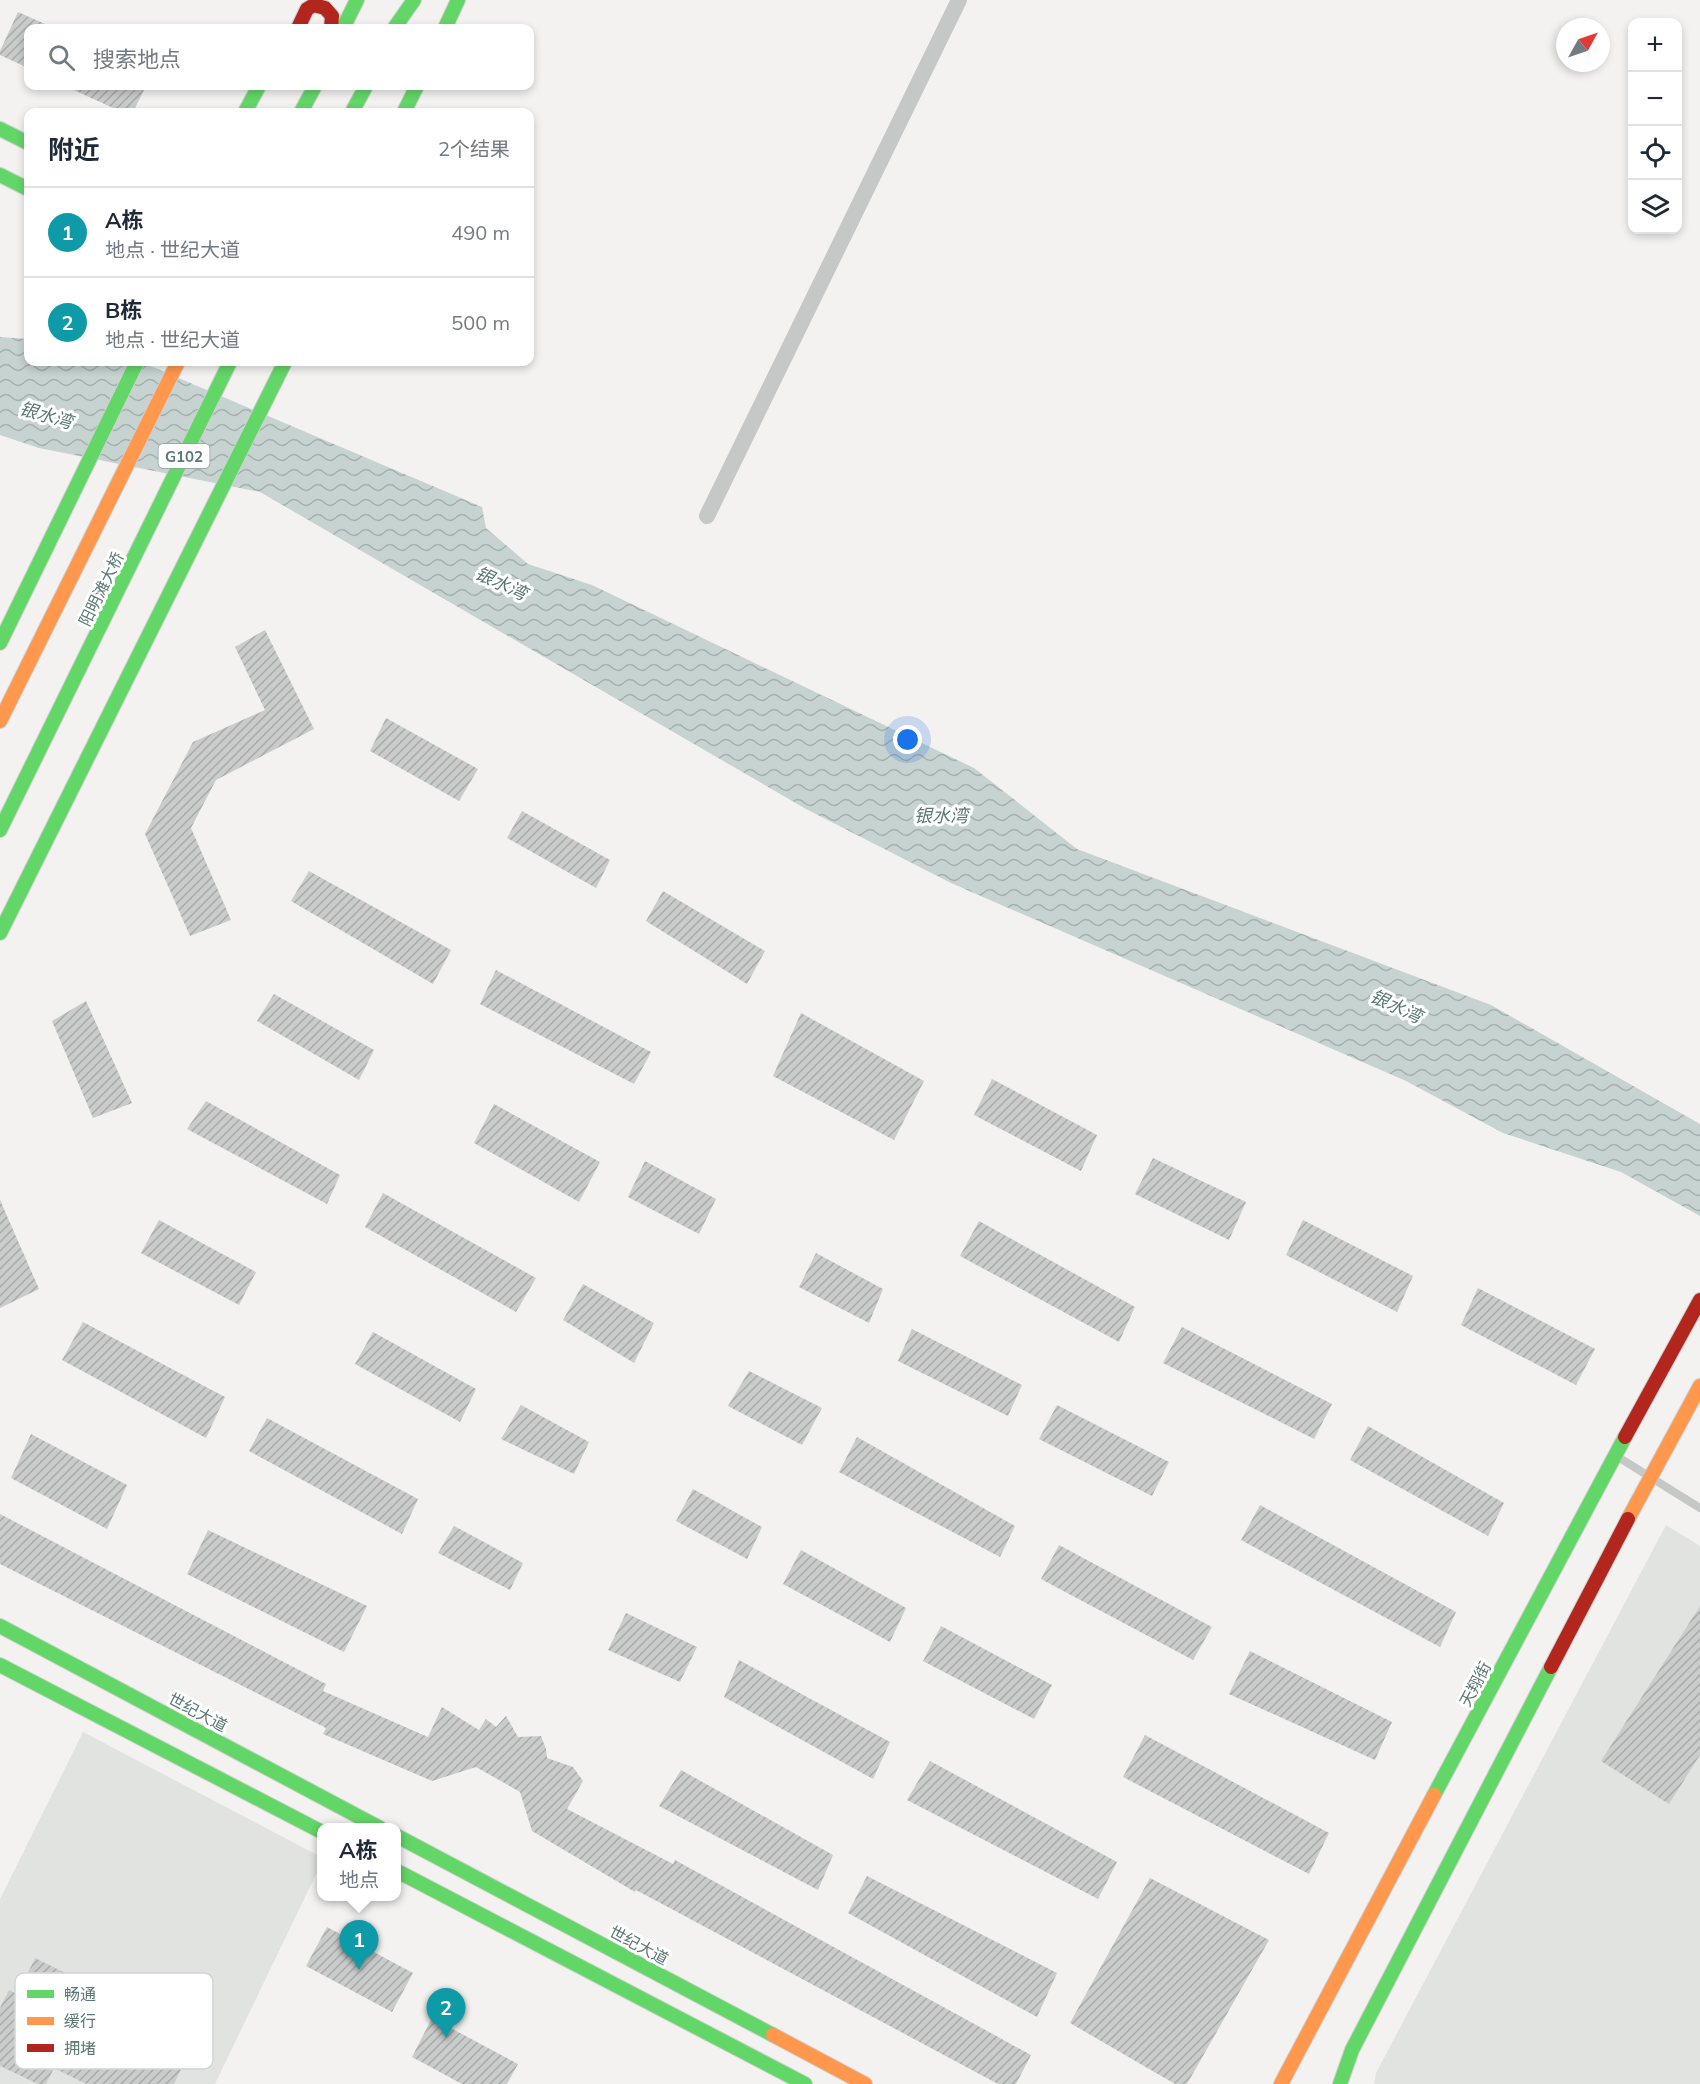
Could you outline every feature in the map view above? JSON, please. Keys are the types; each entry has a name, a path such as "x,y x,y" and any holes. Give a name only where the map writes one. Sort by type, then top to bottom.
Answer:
{"main road":[{"path":"289,24 302,0"},
{"path":"345,24 357,0"},
{"path":"396,24 408,0"},
{"path":"397,24 414,0"},
{"path":"447,24 458,0"},
{"path":"300,24 307,9 315,5 325,8 332,16 331,24"},
{"path":"247,108 257,90"},
{"path":"261,108 270,90"},
{"path":"303,108 313,90"},
{"path":"354,108 364,90"},
{"path":"406,108 415,90"},
{"path":"0,129 24,141"},
{"path":"0,175 24,187"},
{"path":"0,643 135,366"},
{"name":"阳明滩大桥","path":"0,721 176,366"},
{"name":"阳明滩大桥","path":"0,830 228,366"},
{"path":"0,933 282,367"},
{"name":"天翔街","path":"1281,2084 1615,1455 1700,1300"},
{"path":"1340,2084 1352,2050 1650,1477 1700,1386"},
{"name":"世纪大道","path":"0,1626 372,1823"},
{"path":"0,1665 317,1830"},
{"name":"世纪大道","path":"401,1839 865,2084"},
{"path":"401,1874 805,2084"}],"street":[{"path":"706,516 958,0"}],"lane":[{"path":"1615,1455 1700,1508"}],"shaded area":[{"path":"1666,1525 1700,1546 1700,2084 1374,2084 1376,2073"},
{"path":"83,1732 317,1855 317,1872 215,2084 0,2084 0,1899"}],"water":[{"name":"银水湾","path":"0,337 24,339 24,366 150,366 482,507 486,528 528,564 592,585 974,768 1077,849 1491,1005 1700,1124 1700,1216 1621,1172 1503,1133 1406,1081 951,883 806,809 260,492 39,448 0,435"}],"building":[{"path":"18,12 45,24 24,24 24,66 0,55"},
{"path":"74,90 144,90 135,108 113,108"},
{"path":"265,630 314,729 216,780 191,828 231,920 190,936 145,834 193,742 265,710 235,647"},
{"path":"386,718 478,769 459,801 370,751"},
{"path":"522,811 610,860 596,888 507,838"},
{"path":"309,871 451,950 433,984 291,901"},
{"path":"663,891 765,951 747,984 646,921"},
{"path":"496,970 651,1052 634,1084 480,1004"},
{"path":"274,994 374,1050 359,1080 257,1021"},
{"path":"86,1001 132,1103 93,1118 52,1021"},
{"path":"801,1013 924,1081 894,1140 773,1076"},
{"path":"992,1079 1097,1135 1081,1171 974,1115"},
{"path":"206,1101 340,1175 327,1204 187,1129"},
{"path":"494,1104 600,1162 579,1202 474,1143"},
{"path":"1153,1158 1246,1202 1229,1240 1135,1194"},
{"path":"645,1161 716,1199 699,1234 628,1197"},
{"path":"383,1193 536,1278 516,1312 365,1227"},
{"path":"0,1200 39,1289 0,1308"},
{"path":"159,1220 256,1272 239,1305 141,1253"},
{"path":"1303,1220 1413,1276 1397,1312 1286,1255"},
{"path":"979,1221 1135,1307 1119,1342 960,1256"},
{"path":"816,1253 883,1289 869,1323 799,1287"},
{"path":"583,1284 654,1323 634,1363 563,1320"},
{"path":"1478,1288 1595,1349 1576,1385 1461,1325"},
{"path":"83,1322 225,1397 206,1438 62,1360"},
{"path":"1182,1327 1332,1404 1314,1439 1163,1363"},
{"path":"912,1329 1022,1385 1008,1416 898,1361"},
{"path":"373,1332 476,1389 460,1422 355,1364"},
{"path":"749,1371 822,1408 802,1445 728,1406"},
{"path":"521,1405 589,1442 574,1474 501,1439"},
{"path":"1057,1405 1169,1462 1152,1496 1039,1439"},
{"path":"267,1418 418,1499 402,1534 249,1451"},
{"path":"1368,1426 1504,1503 1488,1536 1350,1460"},
{"path":"31,1434 127,1485 107,1529 11,1478"},
{"path":"857,1437 1015,1526 1000,1557 839,1472"},
{"path":"693,1489 762,1527 747,1559 676,1521"},
{"path":"1260,1505 1456,1612 1440,1647 1241,1540"},
{"path":"0,1514 326,1684 323,1691 428,1737 442,1707 479,1730 486,1719 496,1727 506,1716 518,1737 541,1736 547,1758 573,1767 583,1781 567,1809 673,1864 675,1860 1031,2055 1016,2084 998,2084 636,1890 635,1892 532,1831 520,1792 476,1767 432,1781 323,1734 326,1728 0,1564"},
{"path":"454,1526 523,1563 510,1590 438,1553"},
{"path":"208,1530 367,1606 344,1652 187,1574"},
{"path":"1059,1545 1212,1627 1193,1660 1041,1579"},
{"path":"801,1550 906,1608 890,1642 783,1584"},
{"path":"1700,1606 1700,1755 1669,1804 1601,1761"},
{"path":"626,1613 697,1647 680,1682 608,1650"},
{"path":"941,1626 1052,1685 1034,1719 923,1661"},
{"path":"1250,1651 1392,1722 1375,1760 1229,1694"},
{"path":"739,1660 890,1742 873,1779 724,1697"},
{"path":"1145,1735 1329,1833 1309,1874 1123,1777"},
{"path":"930,1761 1117,1862 1098,1899 907,1800"},
{"path":"681,1770 833,1855 818,1890 659,1806"},
{"path":"867,1876 1057,1973 1037,2017 848,1913"},
{"path":"1150,1878 1269,1940 1187,2084 1175,2084 1070,2023"},
{"path":"327,1927 413,1973 392,2012 306,1966"},
{"path":"35,1958 65,1973 28,1973"},
{"path":"9,1990 15,1993 15,2069 54,2069 46,2084 38,2084 0,2066 0,2008"},
{"path":"432,2018 518,2064 507,2084 462,2084 412,2057"},
{"path":"56,2069 181,2069 174,2084 86,2084"}],"traffic: fast":[{"path":"345,24 357,0"},
{"path":"397,24 414,0"},
{"path":"447,24 458,0"},
{"path":"247,108 257,90"},
{"path":"303,108 313,90"},
{"path":"354,108 364,90"},
{"path":"406,108 415,90"},
{"path":"0,129 24,141"},
{"path":"0,175 24,187"},
{"path":"0,643 135,366"},
{"path":"0,830 228,366"},
{"path":"0,933 283,366"},
{"path":"1434,1795 1625,1437"},
{"path":"0,1626 371,1823"},
{"path":"0,1665 317,1829"},
{"path":"1340,2084 1352,2050 1551,1667"},
{"path":"401,1838 773,2035"},
{"path":"401,1873 805,2084"}],"traffic: slow":[{"path":"0,721 176,366"},
{"path":"1628,1519 1700,1386"},
{"path":"1281,2084 1434,1795"},
{"path":"773,2035 865,2084"}],"traffic: jam":[{"path":"300,24 307,9 314,5 325,8 332,16 331,24"},
{"path":"1625,1437 1700,1300"},
{"path":"1551,1667 1628,1519"}],"place":[{"name":"A栋","path":"359,1970"},
{"name":"B栋","path":"446,2038"}]}
